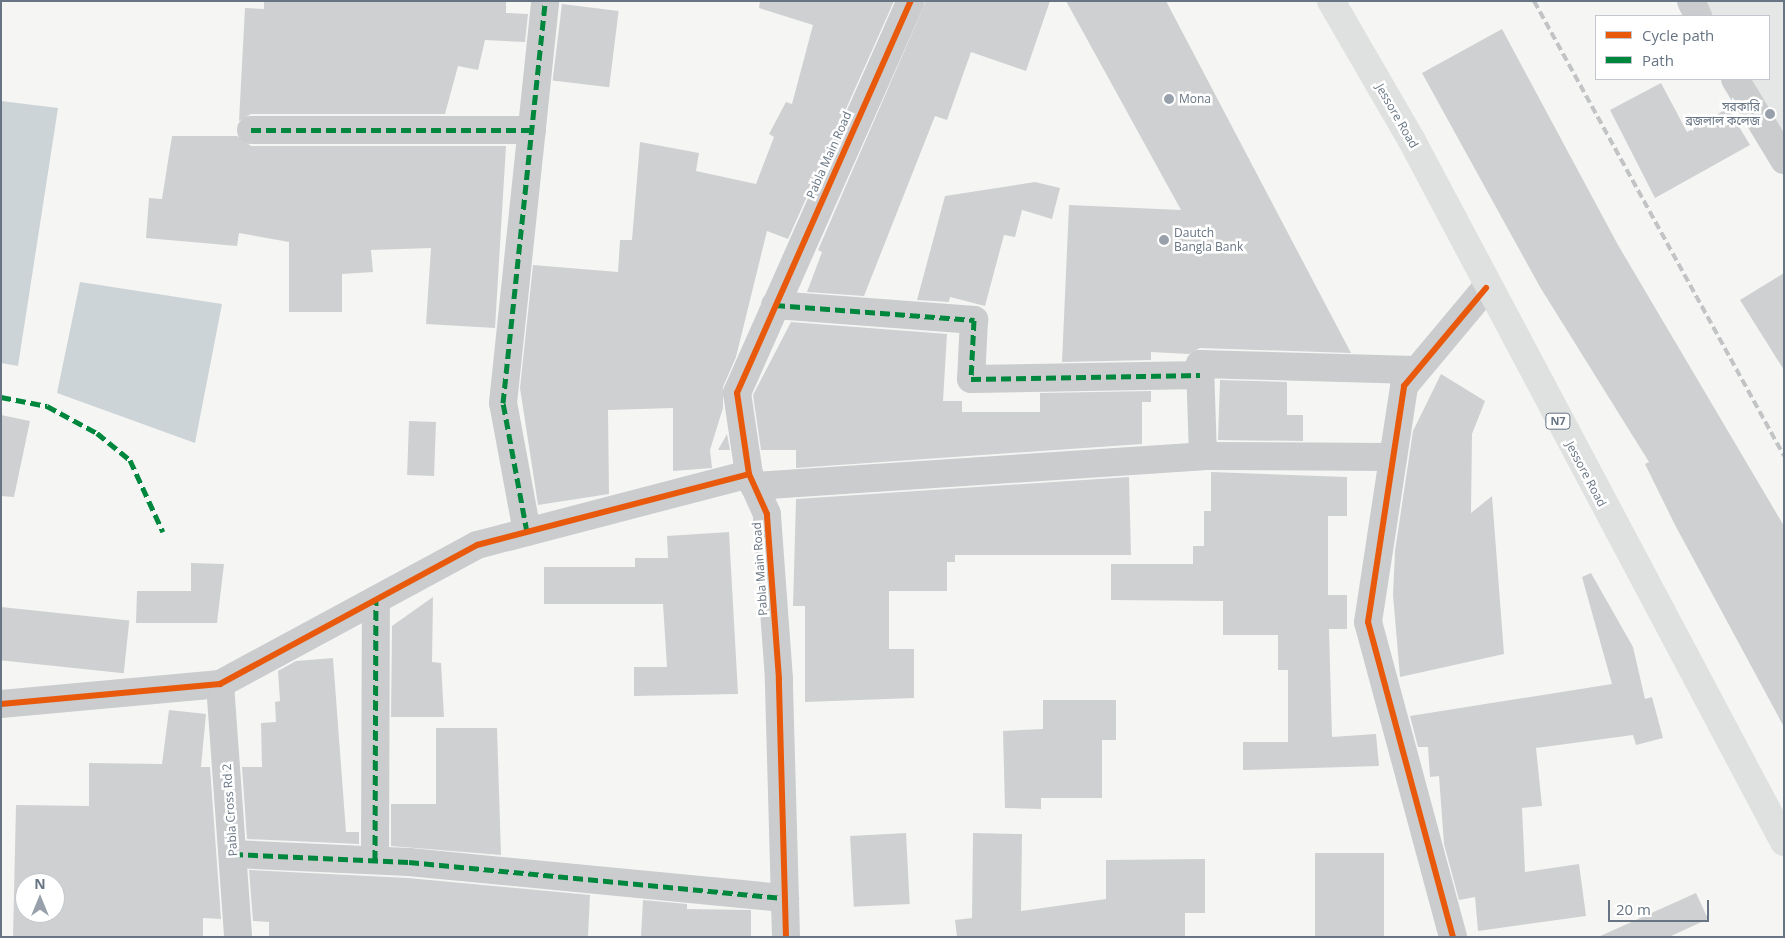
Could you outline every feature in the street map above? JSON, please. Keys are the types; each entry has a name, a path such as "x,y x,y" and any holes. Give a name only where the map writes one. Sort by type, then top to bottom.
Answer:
{"highway":[{"name":"Jessore Road","path":"1331,1 1411,139 1486,288 1784,842"}],"street":[{"path":"527,532 503,403 544,1"},
{"name":"Pabla Main Road","path":"786,937 779,679 768,524 752,480 737,393 911,1"},
{"path":"1691,1 1698,15"},
{"path":"1736,80 1782,153"},
{"path":"251,130 532,130"},
{"path":"1453,937 1368,622 1404,386 1414,370 1486,288"},
{"path":"775,305 974,320 971,379 1200,375"},
{"path":"1203,456 1200,364 1414,370"},
{"path":"1,704 220,684 477,545 752,480 1203,456 1393,458"},
{"path":"375,860 376,600"},
{"name":"Pabla Cross Rd 2","path":"220,684 238,937"},
{"path":"233,854 375,860 785,898"}],"shaded area":[{"name":"সরকারি ব্রজলাল কলেজ","path":"1691,1 1784,1 1784,160 1736,80 1770,80 1770,15 1698,15"},
{"path":"1,101 58,108 18,366 1,363"},
{"path":"80,282 222,304 195,443 57,393"}],"building":[{"path":"264,1 506,1 506,13 528,14 525,42 485,40 478,70 458,66 445,114 251,114 239,121 245,8 264,9"},
{"path":"760,1 894,1 788,239 767,231 736,357 723,387 723,408 710,450 712,468 673,471 673,408 608,410 609,494 538,505 520,388 533,265 618,272 620,240 632,240 640,142 699,153 696,171 756,184 774,137 769,134 786,102 792,104 813,25 759,8"},
{"path":"926,1 1050,1 1026,71 971,52 947,120 935,116 864,296 807,292 822,252 818,250"},
{"path":"1066,1 1166,1 1351,353 1200,348 1189,354 1151,352 1151,360 1062,362 1069,205 1181,210"},
{"path":"562,4 619,11 609,87 553,80"},
{"path":"1502,29 1618,245 1784,526 1784,727 1675,525 1645,464 1649,462 1540,287 1422,73"},
{"path":"1661,83 1687,132 1728,108 1750,145 1655,198 1610,110"},
{"path":"172,136 237,136 251,146 506,146 495,328 426,324 431,248 371,250 373,272 342,274 342,312 289,312 289,242 239,233 237,246 146,238 149,198 162,199"},
{"path":"1035,182 1060,188 1052,219 1022,210 1015,237 1004,235 985,306 950,297 949,302 917,300 945,196"},
{"path":"1784,273 1784,370 1740,300"},
{"path":"791,322 947,334 943,401 962,401 962,412 1040,412 1040,393 1151,391 1151,402 1142,402 1142,444 796,468 796,450 761,450 753,395"},
{"path":"1441,374 1485,401 1472,434 1471,513 1492,496 1504,654 1400,677 1393,595 1395,551 1413,431"},
{"path":"1220,380 1287,382 1287,415 1303,415 1303,441 1218,440"},
{"path":"1,415 30,421 14,497 1,496"},
{"path":"409,421 436,422 434,476 407,475"},
{"path":"727,434 730,450 718,450"},
{"path":"1211,472 1347,477 1347,516 1328,516 1328,595 1347,595 1347,629 1329,629 1332,737 1376,734 1379,766 1243,770 1243,742 1288,742 1288,670 1278,670 1278,635 1223,635 1223,601 1111,600 1111,564 1193,564 1193,546 1204,546 1204,511 1211,511"},
{"path":"1129,477 1131,555 955,555 955,562 947,562 947,591 889,591 889,649 914,649 914,698 805,702 805,606 793,606 796,499"},
{"path":"729,532 738,694 634,696 634,667 667,667 663,604 544,604 544,567 635,567 635,558 668,558 667,536"},
{"path":"191,563 224,564 217,623 136,623 137,591 191,591"},
{"path":"1591,573 1633,647 1645,699 1652,697 1663,738 1636,745 1633,735 1536,748 1542,806 1522,808 1525,872 1579,864 1586,916 1478,931 1475,897 1459,900 1444,844 1439,776 1430,777 1428,747 1418,747 1410,716 1612,684 1582,577"},
{"path":"433,597 432,662 441,663 444,717 391,717 392,626"},
{"path":"1,607 129,620 124,673 1,660"},
{"path":"333,658 346,832 359,832 359,844 247,839 242,767 262,767 261,723 276,722 275,702 280,701 278,671 296,661"},
{"path":"1043,700 1116,700 1116,740 1102,740 1102,798 1041,798 1041,809 1005,808 1003,731 1043,729"},
{"path":"169,710 206,714 201,767 210,767 221,919 203,918 203,937 13,937 16,805 89,806 89,763 162,764"},
{"path":"436,728 497,728 501,855 391,846 391,804 436,804"},
{"path":"906,833 910,904 854,907 850,836"},
{"path":"973,833 1022,834 1021,911 1106,899 1106,860 1205,859 1205,913 1185,913 1185,937 957,937 955,920 972,918"},
{"path":"1315,853 1384,853 1384,937 1315,937"},
{"path":"249,870 408,878 590,895 588,937 269,937 269,922 253,921"},
{"path":"1696,893 1708,919 1669,937 1598,937"},
{"path":"643,900 687,904 687,909 751,910 751,937 641,936"}],"railway":[{"path":"1534,1 1784,456"}],"marked path":[{"path":"527,532 503,403 545,1"},
{"path":"251,130 532,130"},
{"path":"775,305 974,320 971,379 1200,375"},
{"path":"1,397 47,406 97,433 130,460 163,532"},
{"path":"375,860 376,600"},
{"path":"233,854 409,862 785,898"}],"cycle path":[{"path":"786,937 779,679 767,514 749,474 737,393 911,1"},
{"path":"1453,937 1368,622 1404,386 1486,288"},
{"path":"1,704 220,684 477,545 749,474"}],"place":[{"name":"Mona","path":"1169,99"},
{"name":"সরকারি ব্রজলাল কলেজ","path":"1770,114"},
{"name":"Dautch Bangla Bank","path":"1164,240"}]}
